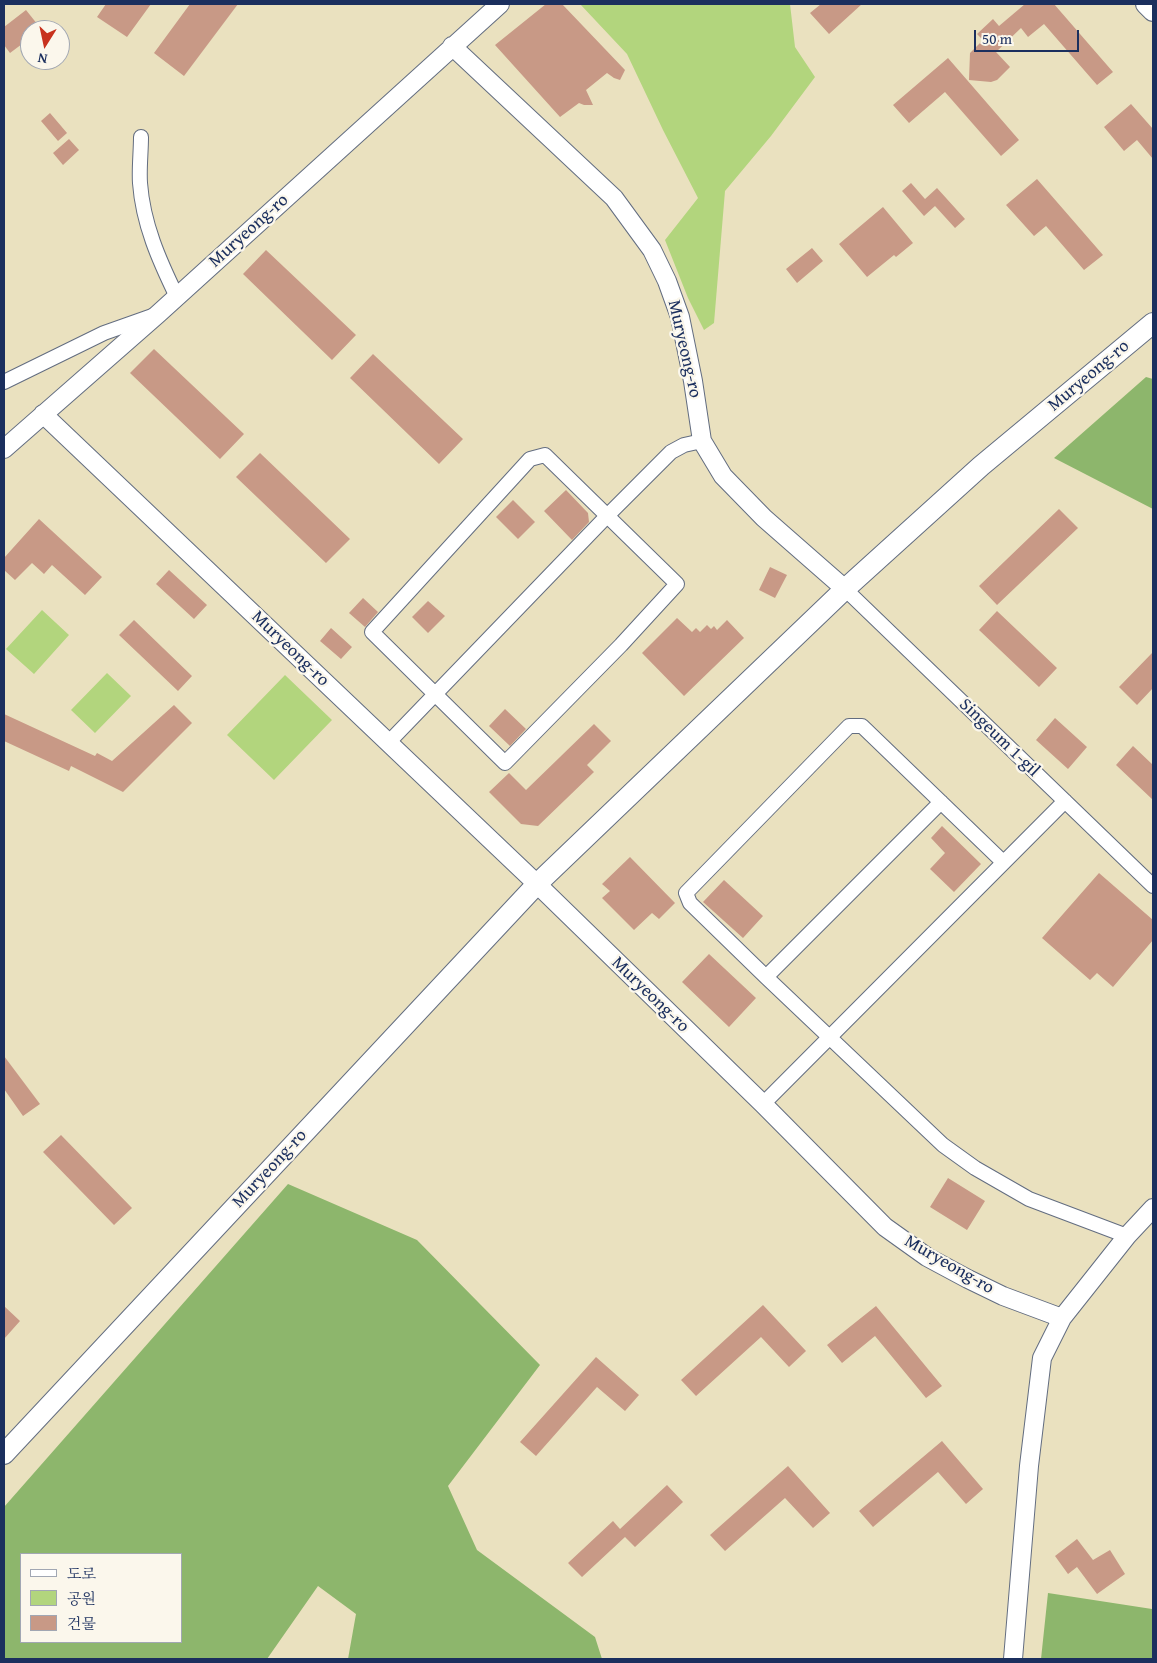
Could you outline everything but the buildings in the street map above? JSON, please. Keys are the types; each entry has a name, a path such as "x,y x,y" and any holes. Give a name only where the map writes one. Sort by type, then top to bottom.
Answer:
{"main road":[{"path":"1146,4 1153,11"},
{"name":"Muryeong-ro","path":"4,1454 537,884 845,589 981,466 1153,323"}],"street":[{"name":"Muryeong-ro","path":"4,449 177,297 500,4"},
{"name":"Muryeong-ro","path":"452,46 614,198 652,250 667,281 680,317 693,381 702,441 723,476 764,518 845,589"},
{"path":"141,137 140,184 147,224 160,263 177,297"},
{"path":"4,382 104,333 158,314"},
{"name":"Muryeong-ro","path":"43,414 537,884 763,1104 885,1227 927,1257 968,1279 1003,1296 1062,1318"},
{"path":"388,742 671,452 684,445 702,441"},
{"path":"545,455 677,584 621,645 505,763 435,694 372,632 530,459 545,455"},
{"name":"Singeum 1-gil","path":"845,589 1153,886"},
{"path":"1003,862 862,726 849,726 686,893 690,902 766,977 944,1145 976,1168 1029,1199 1127,1236"},
{"path":"763,1104 1065,801"},
{"path":"766,977 941,802"},
{"path":"1013,1659 1029,1466 1042,1358 1062,1318 1127,1236 1153,1208"}],"green space":[{"path":"580,4 790,4 795,47 815,77 771,136 725,191 714,323 704,330 688,298 665,240 698,198 627,54"},
{"path":"1146,377 1153,379 1153,509 1054,458"},
{"path":"42,610 69,635 34,674 6,649"},
{"path":"107,673 131,696 95,733 71,710"},
{"path":"285,675 332,720 274,780 227,735"},
{"path":"288,1184 417,1240 540,1365 448,1486 477,1550 595,1637 602,1659 348,1659 356,1614 318,1586 267,1659 4,1659 4,1507"},
{"path":"1048,1593 1153,1608 1153,1659 1041,1659"}]}
